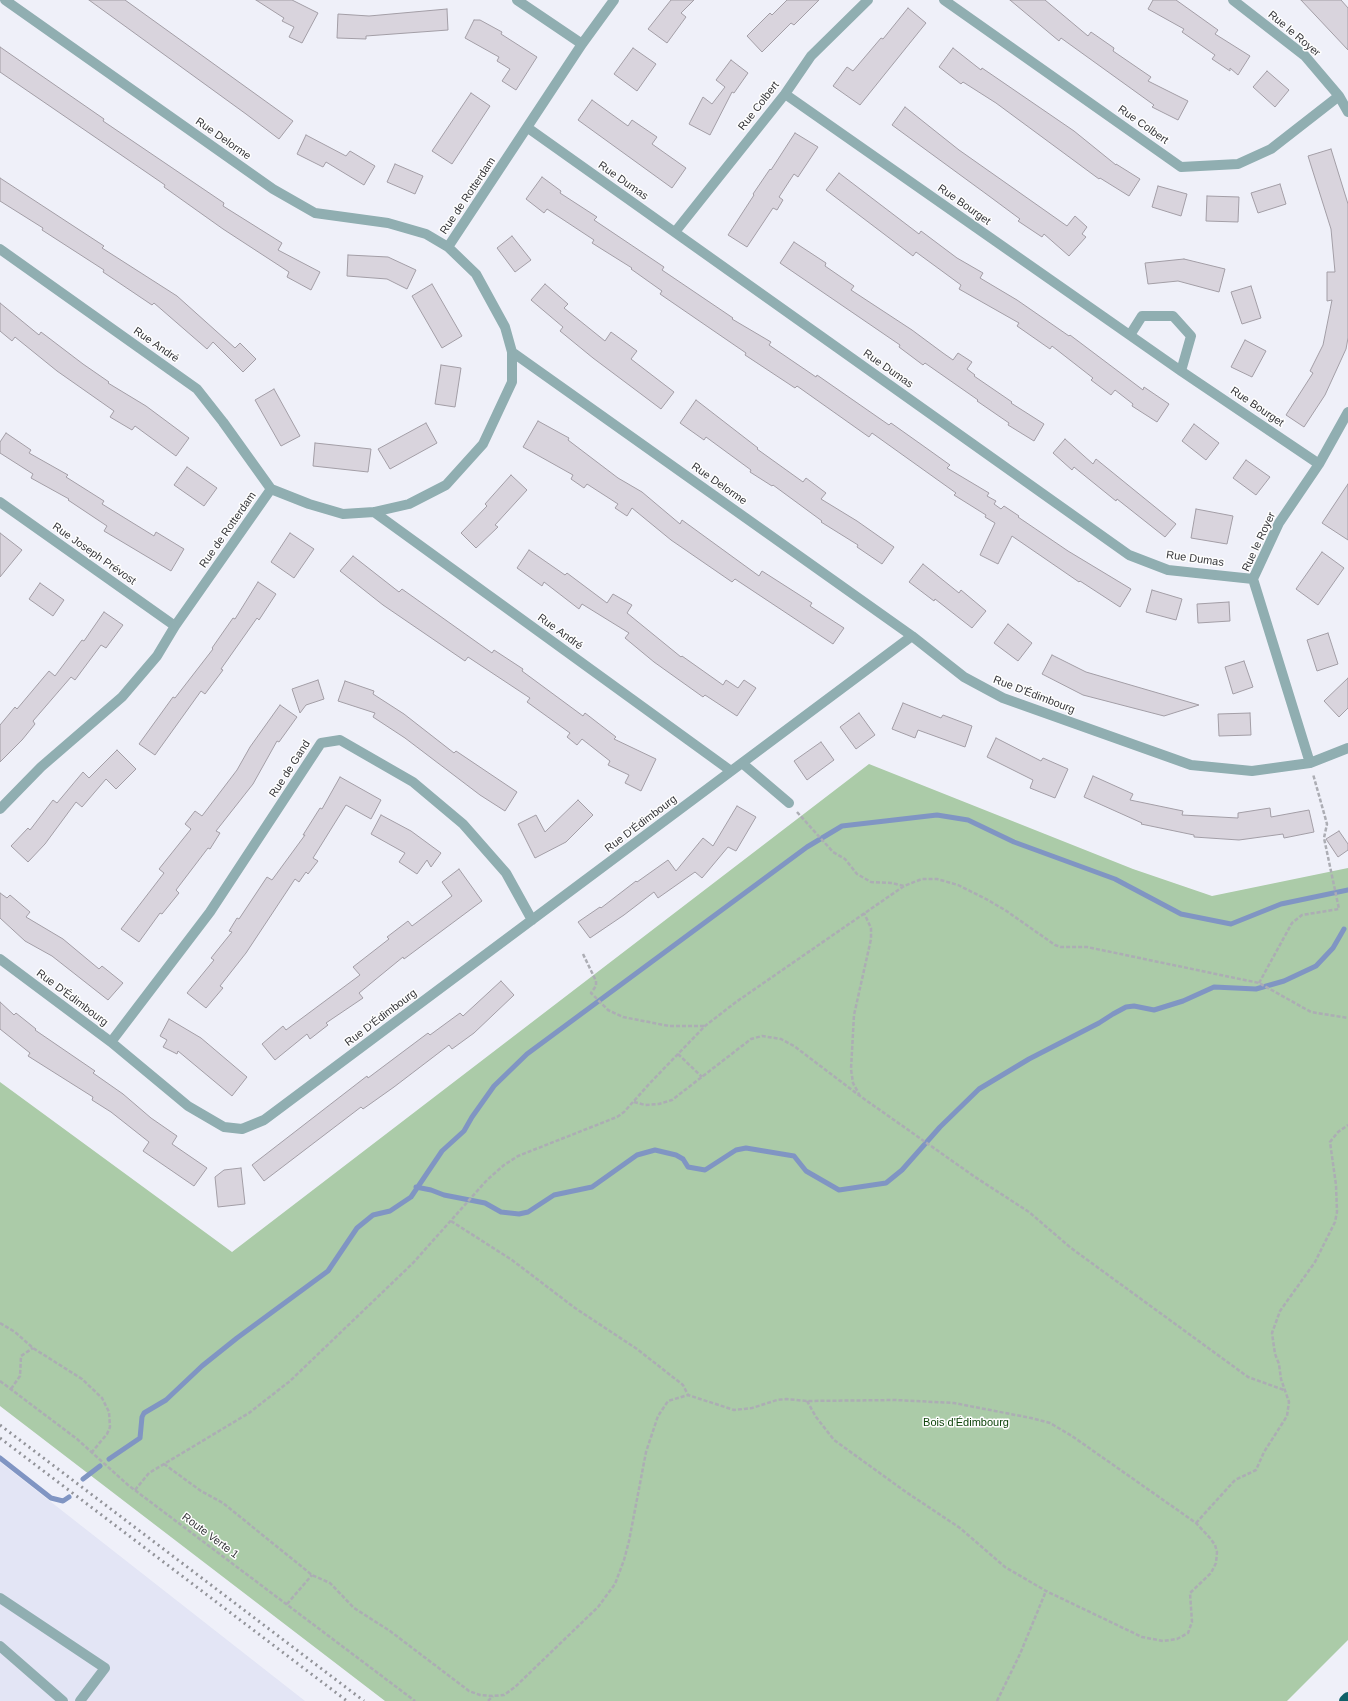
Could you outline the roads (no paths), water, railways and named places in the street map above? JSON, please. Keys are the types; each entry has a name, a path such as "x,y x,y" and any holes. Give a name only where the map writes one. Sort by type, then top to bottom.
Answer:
{"highway":[{"path":"1345,1701 1348,1698"}],"street":[{"name":"Rue Delorme","path":"5,0 273,189 315,213 388,223 426,234 448,248"},
{"path":"517,0 582,44"},
{"name":"Rue de Rotterdam","path":"0,809 41,767 122,697 157,656 175,626 271,489 309,504 343,514 374,512 409,504 446,485 467,464 483,444 512,382 512,352 505,327 476,274 448,248 582,44 614,0"},
{"name":"Rue Colbert","path":"675,232 785,94 811,56 868,0"},
{"name":"Rue Colbert","path":"944,0 1182,166 1238,164 1271,149 1339,96"},
{"name":"Rue le Royer","path":"1233,0 1305,56 1339,96 1348,112"},
{"name":"Rue Bourget","path":"785,94 1181,371 1319,464"},
{"name":"Rue Dumas","path":"528,128 1129,554 1168,570 1253,579"},
{"name":"Rue André","path":"0,249 197,389 224,422 271,489"},
{"path":"1130,335 1142,316 1173,316 1191,336 1181,371"},
{"name":"Rue Delorme","path":"512,352 912,636"},
{"name":"Rue le Royer","path":"1310,763 1253,579 1279,523 1319,464 1348,412"},
{"name":"Rue Joseph Prévost","path":"0,502 175,626"},
{"name":"Rue André","path":"374,512 731,771"},
{"name":"Rue D'Édimbourg","path":"0,959 111,1042 188,1106 224,1127 242,1129 264,1120 912,636 964,677 1003,698 1191,765 1252,771 1310,763 1348,748"},
{"name":"Rue de Gand","path":"111,1042 210,912 321,743 340,740 418,787 463,824 506,873 532,920"},
{"path":"742,763 789,803"},
{"path":"0,1598 105,1668 80,1701"},
{"path":"0,1646 63,1701"}],"waterway":[{"path":"109,1459 140,1438 142,1417 144,1413 166,1400 202,1366 237,1338 328,1271 357,1228 373,1215 390,1211 411,1197 442,1151 464,1131 494,1086 527,1054 807,847 842,826 937,815 968,820 1014,842 1115,879 1181,914 1231,924 1281,904 1348,890"},
{"path":"416,1187 431,1190 444,1195 485,1203 501,1212 519,1214 528,1212 554,1195 592,1187 637,1155 655,1150 676,1155 683,1159 688,1167 705,1170 736,1150 746,1148 794,1156 806,1171 839,1190 886,1183 902,1170 940,1127 979,1089 1029,1059 1099,1023 1126,1007 1134,1006 1154,1010 1183,1001 1214,987 1256,989 1284,981 1316,966 1333,948 1344,929"},
{"path":"0,1458 51,1498 63,1501 69,1497"},
{"path":"83,1479 100,1466"}],"railway":[{"path":"0,1425 364,1701"},
{"path":"0,1438 347,1701"}],"park label":[{"name":"Bois d'Édimbourg","path":"966,1423"}]}
